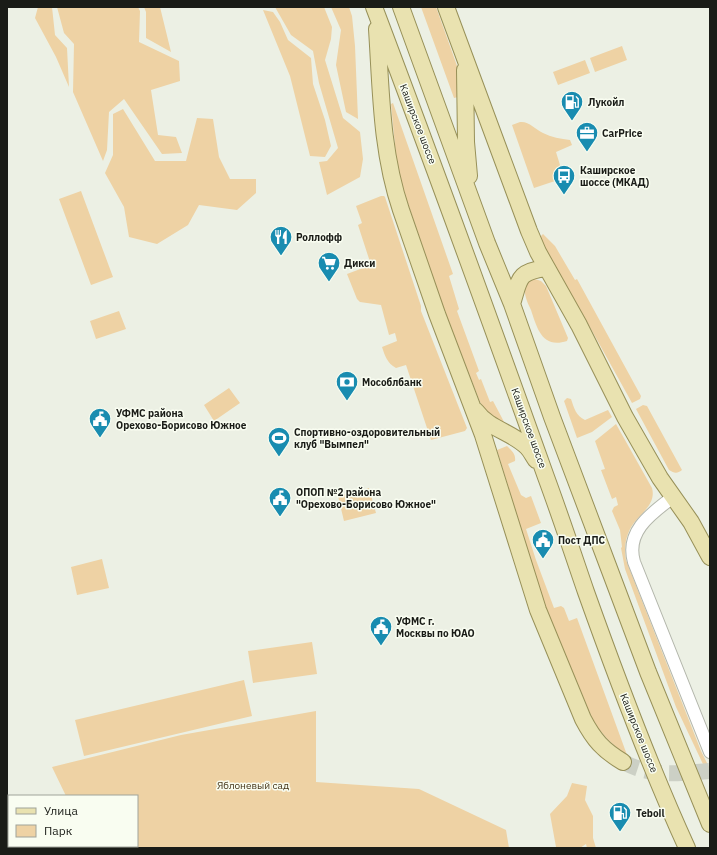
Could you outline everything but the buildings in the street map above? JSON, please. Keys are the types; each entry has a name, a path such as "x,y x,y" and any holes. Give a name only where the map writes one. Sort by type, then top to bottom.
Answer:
{"main road":[{"path":"374,7 377,26 384,130 390,171 401,210 437,314 488,449 538,610 580,712 590,732 596,741 608,752 623,762"},
{"name":"Каширское шоссе","path":"374,7 447,201 595,616 633,718 670,811 687,848"},
{"path":"401,7 487,243 512,304 552,417 607,564 648,672 710,824"},
{"path":"446,7 533,242 578,325 625,417 660,478 691,522 710,557"},
{"path":"464,58 469,192"},
{"path":"512,304 522,276 530,271 546,268"},
{"path":"470,401 478,414 484,420 515,438 528,448 547,479"},
{"path":"686,762 710,798"},
{"path":"656,776 658,790 675,848"}],"street":[{"path":"673,497 644,521 637,531 632,545 633,558 710,752"}],"green space":[{"path":"38,7 52,7 55,35 67,48 69,87 56,57 35,18"},
{"path":"57,7 138,7 140,11 139,42 179,61 180,81 151,90 158,135 176,137 182,153 162,154 124,99 109,112 107,150 103,161 73,92 74,44 64,33"},
{"path":"144,7 160,7 171,52 146,38 146,12"},
{"path":"275,7 324,7 332,27 331,39 325,60 343,118 360,132 363,159 360,177 327,195 319,162 327,161 338,148 319,83 313,51 291,35"},
{"path":"331,7 349,7 352,16 355,46 358,119 346,112 336,65 341,30"},
{"path":"421,7 436,7 461,77 462,96 454,98"},
{"path":"263,10 273,12 280,22 288,40 311,58 313,84 325,120 331,146 325,157 310,156 290,76"},
{"path":"622,46 627,60 595,72 590,58"},
{"path":"585,60 590,73 558,85 553,72"},
{"path":"393,103 453,274 449,276 459,309 457,311 479,371 476,373 479,380 481,379 490,402 493,401 506,426 491,416 480,402 444,310 400,180 391,104"},
{"path":"123,109 155,161 186,161 197,118 213,119 219,157 230,179 256,179 256,193 237,210 199,205 188,225 157,244 129,237 124,207 105,173 113,155 113,114"},
{"path":"520,122 529,124 549,136 570,140 572,145 556,152 564,178 534,188 512,125"},
{"path":"81,191 113,277 91,285 59,199"},
{"path":"381,196 385,197 421,306 421,311 467,428 465,431 431,440 406,365 396,368 388,362 384,353 382,347 397,341 395,333 389,335 381,305 360,302 357,299 347,274 371,265 358,225 362,223 356,206"},
{"path":"543,234 555,246 575,280 577,279 641,396 640,399 632,403 539,238"},
{"path":"535,279 541,281 546,286 568,338 567,341 559,343 552,342 546,339 538,330 526,300 525,291 527,283"},
{"path":"119,311 126,329 96,339 90,321"},
{"path":"229,388 240,403 214,421 204,405"},
{"path":"567,398 571,399 577,414 585,420 608,410 612,417 592,432 577,438 564,401"},
{"path":"643,405 647,406 682,470 679,472 676,473 669,470 636,409"},
{"path":"616,424 652,488 653,494 652,500 646,510 633,524 628,533 625,544 626,560 701,751 710,769 710,779 676,707 625,569 621,548 620,530 612,511 614,507 618,505 616,497 612,499 601,470 605,469 595,441"},
{"path":"507,446 515,456 515,461 508,464 521,495 526,498 531,496 541,523 526,529 554,608 561,606 564,608 569,621 577,618 627,755 607,739 592,718 544,604 497,450"},
{"path":"369,488 376,513 344,521 338,496"},
{"path":"102,559 109,588 77,595 71,567"},
{"path":"312,642 317,674 253,683 248,651"},
{"path":"244,680 252,716 84,756 75,720"},
{"name":"Яблоневый сад","path":"316,711 316,782 419,789 506,830 509,848 9,848 138,847 138,795 66,795 52,767 181,735"},
{"path":"572,783 587,786 585,800 593,816 593,838 596,848 587,848 586,844 580,848 556,847 550,814 567,796"}],"tunnel":[{"path":"623,762 634,767 655,772 676,773 710,771"}],"place":[{"name":"Лукойл","path":"572,122"},
{"name":"CarPrice","path":"587,152"},
{"name":"Каширское шоссе (МКАД)","path":"564,196"},
{"name":"Роллофф","path":"281,256"},
{"name":"Дикси","path":"329,282"},
{"name":"Мособлбанк","path":"347,402"},
{"name":"УФМС района Орехово-Борисово Южное","path":"100,438"},
{"name":"Спортивно-оздоровительный клуб \"Вымпел\"","path":"279,458"},
{"name":"ОПОП №2 района \"Орехово-Борисово Южное\"","path":"280,518"},
{"name":"Пост ДПС","path":"543,560"},
{"name":"УФМС г. Москвы по ЮАО","path":"381,646"},
{"name":"Teboil","path":"620,832"}]}
